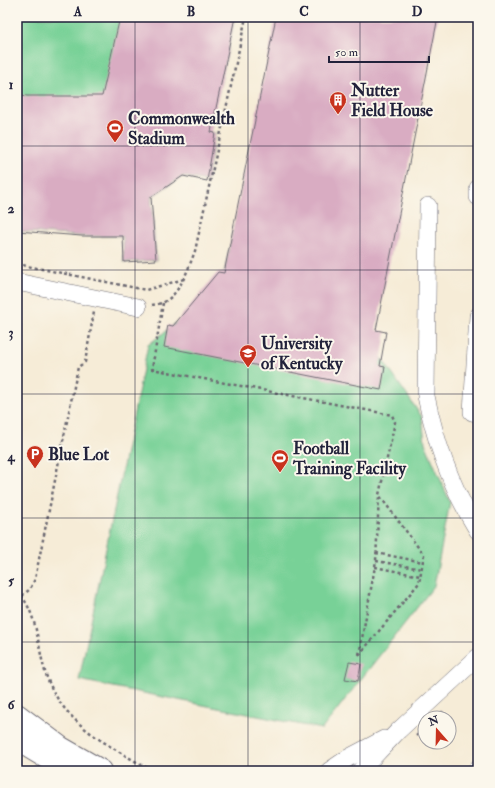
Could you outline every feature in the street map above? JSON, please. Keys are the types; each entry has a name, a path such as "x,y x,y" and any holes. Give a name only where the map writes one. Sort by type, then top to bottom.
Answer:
{"main road":[{"path":"17,715 61,748 101,771"},
{"path":"17,737 31,748 69,771"}],"street":[{"path":"478,188 478,197"},
{"path":"428,206 426,396 442,456 456,492 478,531"},
{"path":"17,282 138,307"},
{"path":"478,316 472,412 478,413"},
{"path":"360,771 398,731 478,657"},
{"path":"329,771 348,758 398,731"},
{"path":"349,771 382,739"}],"path":[{"path":"138,307 163,302 170,298 185,279 195,251 246,17"},
{"path":"17,264 146,290 185,279"},
{"path":"163,302 152,369 392,415 395,422 379,495 376,561 359,655 419,583 424,555 379,495"},
{"path":"22,596 30,589 35,579 78,367 85,362 94,317"},
{"path":"376,553 423,562"},
{"path":"376,561 422,569"},
{"path":"374,567 420,576"},
{"path":"17,592 22,596 30,609 44,670 59,701 72,718 90,733 152,771"}],"green space":[{"name":"Commonwealth Stadium","path":"17,17 235,17 210,132 215,133 207,181 183,176 151,197 156,260 124,262 123,236 82,236 17,231"},
{"name":"Football Training Facility","path":"237,213 373,346 422,417 425,443 450,502 434,586 322,729 79,680 148,345 221,287"}],"building":[{"name":"Commonwealth Stadium","path":"120,17 235,17 211,132 215,133 207,181 183,176 151,197 156,260 124,262 123,236 82,236 17,231 17,94 27,96 102,96"},
{"name":"Nutter Field House","path":"276,17 438,17 376,330 386,332 380,366 385,367 381,390 164,347 168,325 173,326 218,272 224,273"},
{"path":"349,662 361,664 358,681 345,679"}],"place":[{"name":"Nutter Field House","path":"338,115"},
{"name":"Commonwealth Stadium","path":"115,143"},
{"name":"University of Kentucky","path":"248,368"},
{"name":"Blue Lot","path":"35,469"},
{"name":"Football Training Facility","path":"280,473"}]}
